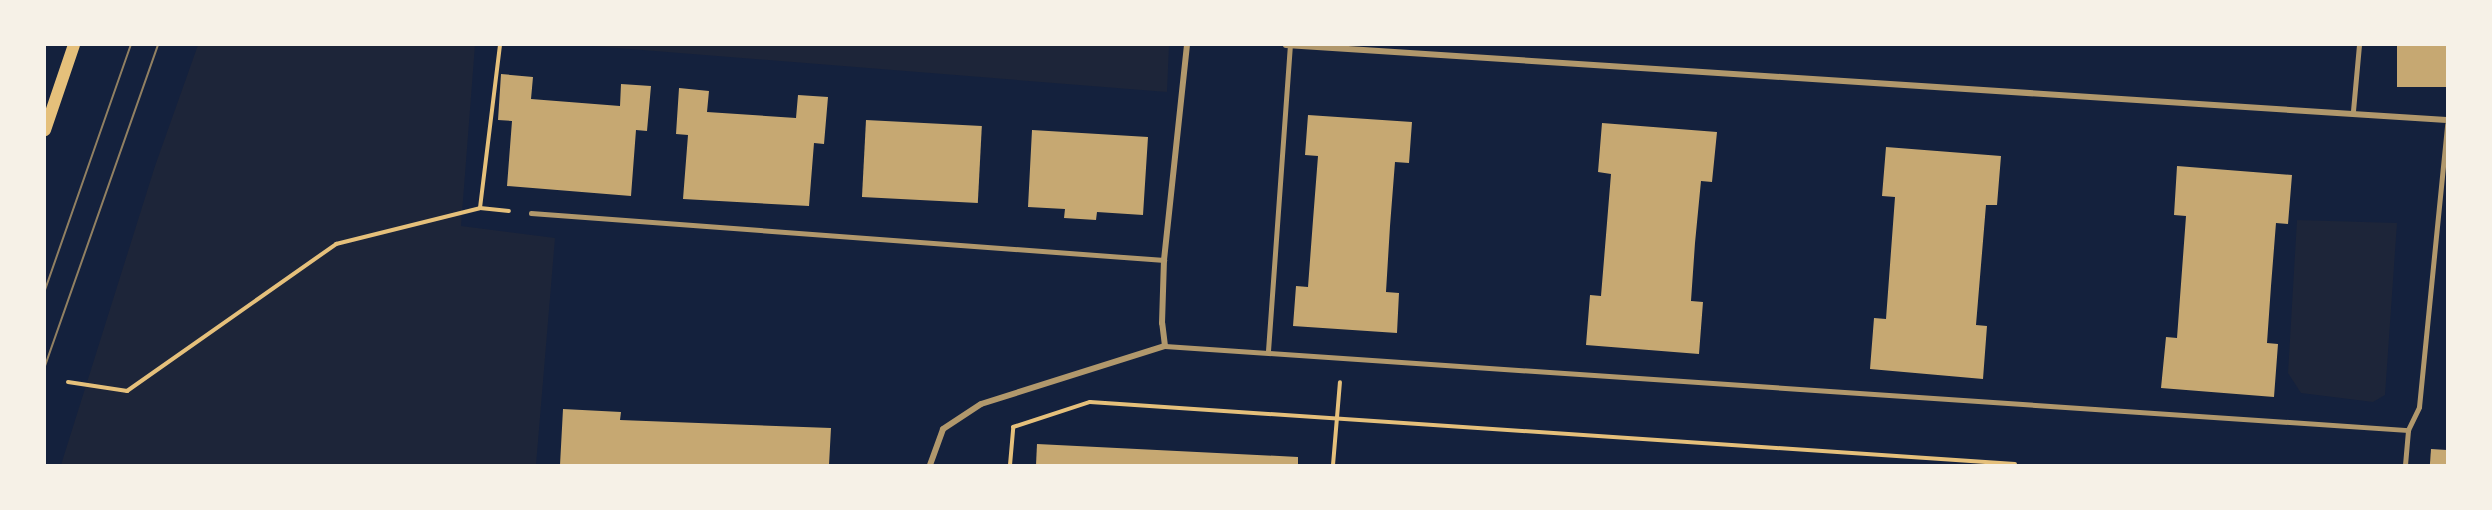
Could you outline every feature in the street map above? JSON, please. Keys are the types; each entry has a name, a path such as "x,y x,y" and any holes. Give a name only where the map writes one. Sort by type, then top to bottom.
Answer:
{"main road":[{"path":"45,130 74,45"}],"street":[{"path":"930,465 943,429 981,404 1166,346 1162,323 1164,260 1187,45"},
{"path":"1288,45 2353,111 2447,122"}],"lane":[{"path":"1268,351 1288,45"},
{"path":"2353,111 2359,45"},
{"path":"2405,465 2408,430 2419,406 2447,122"},
{"path":"531,213 1164,260"},
{"path":"1166,346 1342,356 2408,430"}],"path":[{"path":"480,208 500,45"},
{"path":"68,382 127,391 336,244 480,208 531,213"},
{"path":"1333,465 1342,356"},
{"path":"1010,465 1013,427 1090,402 2015,464"}],"shaded area":[{"path":"198,45 475,45 461,226 555,238 536,465 61,465 155,166"},
{"path":"580,45 1169,45 1167,92"},
{"path":"2297,220 2397,223 2385,395 2373,402 2301,393 2288,373"}],"building":[{"path":"2397,45 2447,45 2447,87 2397,87"},
{"path":"501,74 533,77 531,99 620,106 621,84 651,86 647,131 636,130 631,196 507,186 512,121 498,120"},
{"path":"679,88 709,91 707,112 796,118 798,95 828,97 824,144 814,143 809,206 683,199 688,135 676,134"},
{"path":"1308,115 1412,122 1409,163 1395,162 1390,226 1386,292 1399,293 1397,333 1293,326 1296,286 1308,287 1318,156 1305,155"},
{"path":"866,120 982,126 978,203 862,197"},
{"path":"1602,123 1717,132 1712,182 1701,181 1695,243 1691,301 1703,302 1699,354 1586,345 1590,295 1601,296 1611,174 1598,172"},
{"path":"1032,130 1148,137 1143,215 1097,212 1096,220 1064,218 1065,209 1028,207"},
{"path":"1886,147 2001,156 1997,205 1986,205 1976,325 1987,326 1983,379 1870,369 1874,318 1886,319 1895,197 1882,196"},
{"path":"2177,166 2292,175 2288,224 2276,223 2267,343 2278,344 2274,397 2161,388 2166,337 2177,338 2186,216 2174,215"},
{"path":"563,409 621,412 620,420 831,428 829,465 560,465"},
{"path":"1037,444 1298,457 1298,465 1036,465"},
{"path":"2431,449 2447,450 2446,465 2430,465"}],"tram line":[{"path":"45,290 131,45"},
{"path":"45,366 158,45"}]}
